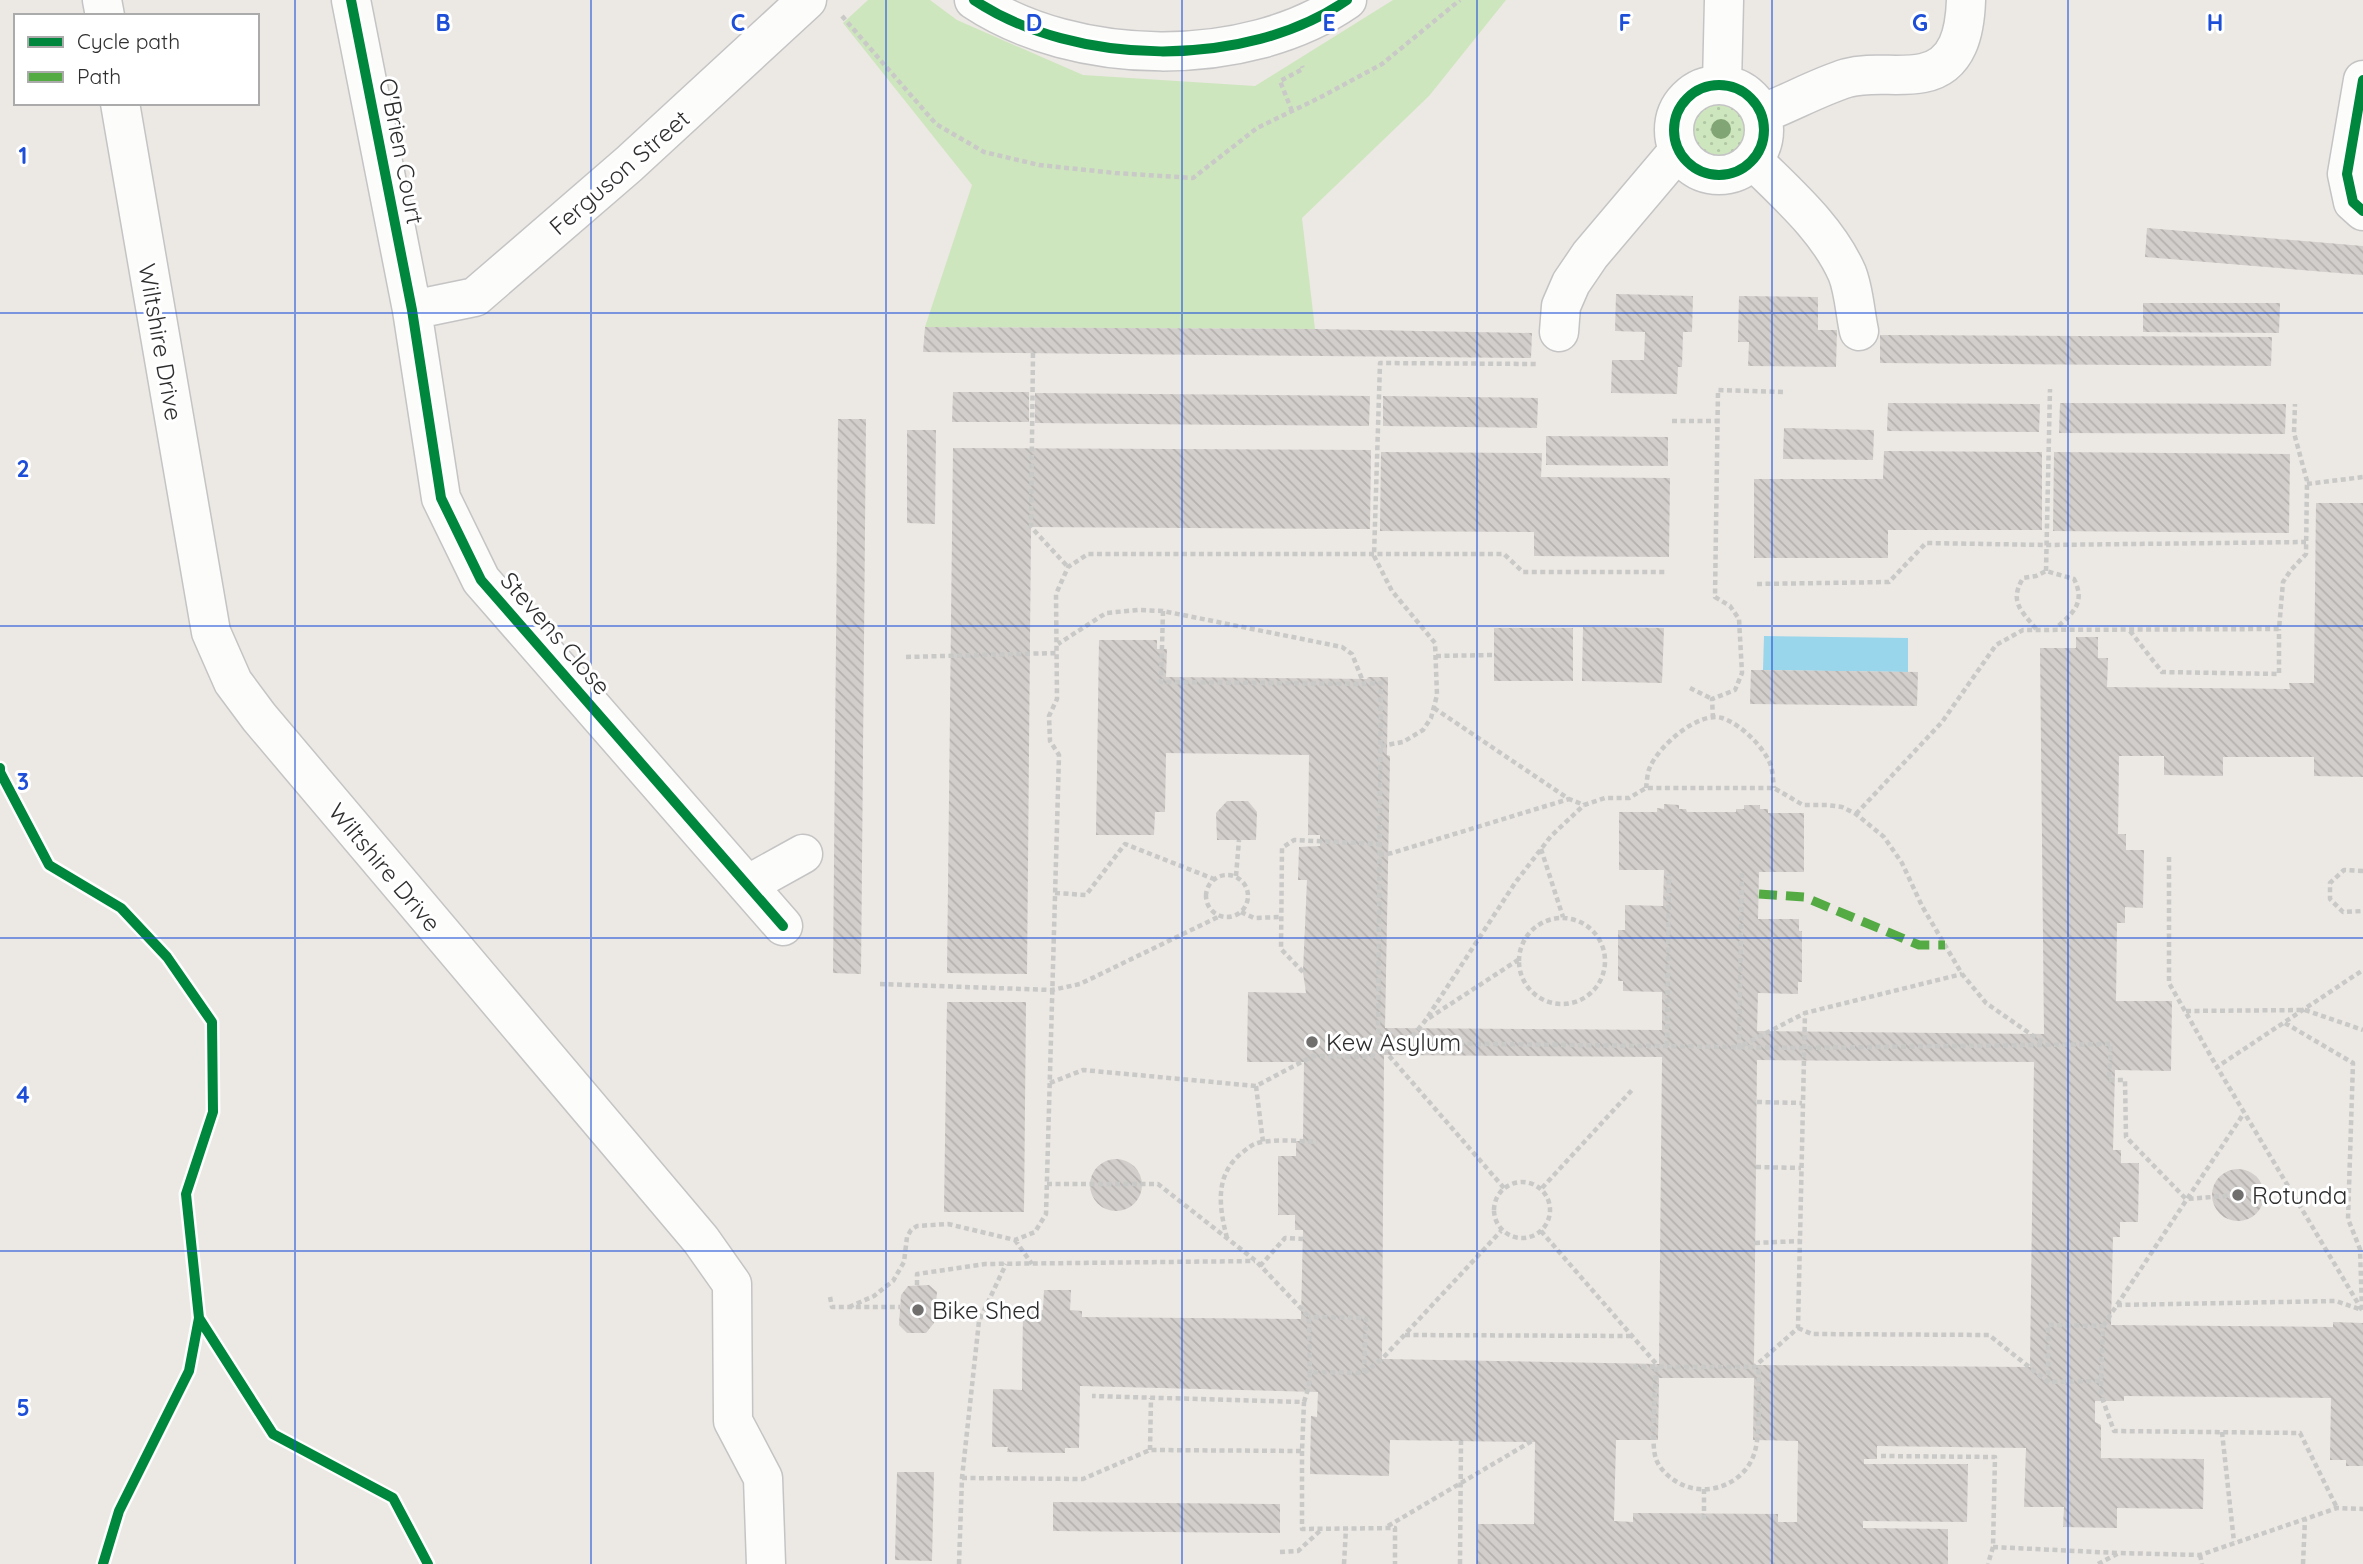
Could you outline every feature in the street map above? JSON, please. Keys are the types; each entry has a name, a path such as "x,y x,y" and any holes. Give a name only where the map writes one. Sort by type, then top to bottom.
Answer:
{"street":[{"name":"O'Brien Court","path":"351,0 412,310"},
{"path":"974,0 1002,16 1058,38 1123,49 1175,50 1232,44 1271,35 1309,21 1346,0"},
{"path":"1722,84 1724,0"},
{"path":"1761,114 1847,79 1868,74 1925,73 1944,63 1957,49 1963,34 1966,0"},
{"name":"Ferguson Street","path":"412,310 475,297 659,137 821,4"},
{"path":"2358,206 2347,174 2363,79"},
{"path":"1722,84 1737,88 1758,106 1764,138 1753,160 1740,170 1716,176 1694,169 1678,151 1673,128 1676,113 1685,100 1702,88 1722,84"},
{"name":"Wiltshire Drive","path":"120,105 211,632 233,682 259,717 701,1240 732,1284 733,1421 763,1478 766,1564"},
{"path":"1548,342 1571,283 1590,255 1678,151"},
{"path":"1753,160 1812,220 1835,251 1848,275 1859,331"},
{"name":"Stevens Close","path":"412,310 441,498 481,580 783,926"},
{"path":"747,885 803,854"}],"path":[{"path":"821,4 936,124 984,152 1039,166 1193,178 1256,128 1382,64 1460,0"},
{"path":"1381,746 1403,742 1423,730 1431,718 1437,695 1435,643 1392,591 1374,556 1380,363 1537,364 1548,342"},
{"path":"1033,353 1031,527 1068,567"},
{"path":"2046,571 2050,389"},
{"path":"1690,688 1712,699 1735,690 1742,673 1739,619 1730,606 1715,597 1718,390 1784,392"},
{"path":"2130,630 2162,672 2279,674 2283,582 2306,554 2307,484 2294,433 2295,404"},
{"path":"1672,421 1719,421"},
{"path":"2307,484 2363,477"},
{"path":"1757,584 1889,582 1926,543 2047,545 2306,542"},
{"path":"849,1307 874,1296 894,1281 904,1262 907,1237 917,1226 948,1224 1015,1240 1035,1232 1046,1214 1059,755 1050,741 1049,716 1057,699 1056,594 1068,567 1088,554 1504,554 1523,572 1667,572"},
{"path":"2036,630 2017,605 2015,591 2022,578 2046,571 2074,579 2080,591 2078,604 2055,630"},
{"path":"1057,644 1106,613 1163,611 1342,647 1352,654 1364,684"},
{"path":"1050,1083 1083,1069 1256,1086 1313,1056 1372,1057 1378,1043 1381,684 1161,682 1163,611"},
{"path":"1856,814 1942,722 1996,645 2023,630 2279,629"},
{"path":"906,657 1057,653"},
{"path":"1436,656 1494,655"},
{"path":"1712,699 1713,718"},
{"path":"1434,708 1569,799 1584,805"},
{"path":"1646,788 1649,768 1662,748 1704,718 1721,718 1749,736 1766,754 1772,767 1774,788"},
{"path":"1407,1043 1426,1021 1515,883 1551,836 1584,805 1605,798 1629,798 1646,788 1774,788 1803,805 1835,806 1856,814 1884,837 1902,863 1922,906 1962,974 1986,1003 2045,1044"},
{"path":"1379,855 1569,799"},
{"path":"1236,876 1239,840"},
{"path":"1303,971 1281,949 1282,848 1294,840 1380,844"},
{"path":"1055,893 1086,895 1125,844 1214,879"},
{"path":"1541,849 1563,917"},
{"path":"2169,857 2169,983 2362,1310"},
{"path":"2363,871 2344,870 2330,883 2330,900 2343,912 2363,911"},
{"path":"1739,1047 1742,873"},
{"path":"1667,1046 1669,874"},
{"path":"1224,875 1236,876 1244,883 1248,893 1247,903 1241,912 1231,917 1220,916 1211,910 1206,900 1207,889 1214,879 1224,875"},
{"path":"1241,912 1254,918 1281,916"},
{"path":"880,984 1052,990 1080,984 1220,916"},
{"path":"1563,917 1585,924 1601,940 1606,962 1600,984 1583,1000 1561,1005 1539,999 1523,982 1518,960 1525,938 1541,922 1563,917"},
{"path":"1426,1021 1518,960"},
{"path":"2217,1067 2363,971"},
{"path":"1739,1047 1805,1013 1962,974"},
{"path":"2186,1011 2305,1010 2363,1030"},
{"path":"1633,1367 1754,1367 1798,1328 1805,1013"},
{"path":"2285,1023 2353,1063 2348,1219 2360,1249 2362,1310"},
{"path":"1378,1043 1804,1048 2111,1044 2109,1080 2125,1080 2126,1137 2186,1199"},
{"path":"1378,1043 1504,1188"},
{"path":"1256,1086 1264,1142"},
{"path":"1542,1188 1632,1090"},
{"path":"1757,1102 1802,1103"},
{"path":"2244,1113 2104,1326 2101,1395 2114,1431 2300,1433 2337,1508"},
{"path":"1227,1239 1221,1213 1221,1186 1227,1168 1239,1155 1253,1144 1264,1142 1317,1142"},
{"path":"1756,1167 1801,1168"},
{"path":"1522,1181 1542,1188 1550,1212 1548,1222 1541,1231 1526,1238 1517,1238 1501,1231 1496,1221 1494,1203 1504,1188 1522,1181"},
{"path":"1047,1184 1158,1184 1258,1264 1309,1317 1310,1372 1304,1402 1302,1529 1395,1528 1395,1564"},
{"path":"2186,1199 2291,1191"},
{"path":"1310,1372 1364,1373 1382,1359 1501,1231"},
{"path":"1541,1231 1634,1336 1657,1367 1654,1444 1657,1461 1665,1473 1678,1482 1690,1488 1719,1487 1732,1482 1752,1461 1757,1444 1759,1364"},
{"path":"917,1285 917,1275 985,1264 1258,1264 1285,1238 1303,1239"},
{"path":"1015,1240 1032,1264"},
{"path":"1755,1243 1800,1241"},
{"path":"959,1564 962,1478 979,1321 1007,1264"},
{"path":"830,1297 832,1307 900,1307"},
{"path":"2117,1306 2336,1301 2362,1310"},
{"path":"1309,1317 1366,1318 1364,1373"},
{"path":"2048,1382 2048,1325 2104,1326"},
{"path":"1798,1328 1812,1334 1989,1335 2048,1382 2102,1381"},
{"path":"1405,1335 1634,1336"},
{"path":"1092,1396 1304,1402"},
{"path":"1150,1450 1151,1398"},
{"path":"2222,1432 2234,1542"},
{"path":"1460,1564 1461,1441"},
{"path":"1386,1528 1532,1441"},
{"path":"962,1478 1083,1479 1150,1450 1302,1451"},
{"path":"1881,1456 1995,1457 1993,1548 1988,1564"},
{"path":"1704,1489 1704,1521"},
{"path":"1993,1548 2200,1555 2337,1508 2363,1508"},
{"path":"2303,1564 2305,1519"},
{"path":"1344,1564 1346,1528"},
{"path":"1280,1552 1298,1551 1322,1529"},
{"path":"2098,1564 2119,1553"},
{"path":"2200,1555 2202,1564"}],"green space":[{"path":"868,0 930,0 957,20 1083,75 1255,86 1393,0 1506,0 1429,96 1302,218 1315,329 925,327 972,185 843,23"},
{"path":"1721,101 1732,103 1741,109 1747,118 1747,140 1741,149 1732,155 1721,157 1710,155 1701,149 1695,140 1693,129 1695,118 1701,109 1710,103"}],"water":[{"path":"1764,636 1908,638 1908,672 1763,670"}],"building":[{"path":"2147,228 2363,246 2363,275 2145,257"},
{"path":"1616,294 1693,296 1692,332 1683,332 1682,367 1678,367 1677,394 1611,393 1612,360 1644,360 1645,332 1615,331"},
{"path":"1739,296 1818,297 1818,330 1837,330 1836,367 1748,366 1749,342 1738,342"},
{"path":"2143,303 2280,303 2279,333 2143,332"},
{"path":"925,327 1532,333 1531,358 923,352"},
{"path":"1880,335 2272,337 2271,366 1880,363"},
{"path":"953,392 1029,392 1029,422 952,422"},
{"path":"1035,393 1370,396 1369,426 1035,423"},
{"path":"1383,396 1538,398 1537,428 1383,426"},
{"path":"1888,403 2040,404 2039,432 1887,431"},
{"path":"2060,403 2286,404 2285,434 2059,433"},
{"path":"838,419 866,419 861,974 833,973"},
{"path":"1784,428 1874,430 1873,460 1783,459"},
{"path":"907,430 936,430 935,524 907,523"},
{"path":"1546,436 1668,437 1668,466 1546,465"},
{"path":"953,448 1371,450 1370,529 1031,527 1027,974 947,973"},
{"path":"1884,451 2042,452 2042,530 1888,530 1888,558 1754,558 1754,479 1883,479"},
{"path":"1381,452 1542,453 1541,477 1670,478 1669,557 1534,556 1534,532 1380,531"},
{"path":"2054,452 2290,454 2289,533 2053,531"},
{"name":"Kew Asylum","path":"2316,503 2363,503 2363,777 2314,776 2314,757 2223,757 2223,776 2164,775 2164,756 2119,756 2118,834 2126,834 2126,850 2144,850 2143,908 2125,907 2125,923 2117,923 2116,1001 2172,1001 2171,1071 2115,1070 2113,1150 2121,1150 2121,1163 2139,1163 2138,1222 2120,1222 2120,1237 2113,1237 2111,1325 2333,1327 2333,1322 2363,1323 2363,1466 2346,1466 2346,1460 2330,1460 2331,1398 2124,1396 2124,1401 2095,1401 2095,1422 2101,1425 2101,1458 2204,1459 2203,1509 2117,1508 2117,1528 2063,1527 2064,1507 2024,1507 2026,1448 1877,1446 1877,1459 1864,1459 1864,1464 1968,1464 1967,1522 1863,1521 1863,1528 1948,1529 1948,1564 1477,1564 1478,1524 1534,1524 1535,1442 1390,1440 1389,1476 1310,1474 1311,1416 1317,1417 1318,1392 1080,1386 1079,1448 1065,1448 1065,1453 1007,1452 1008,1447 992,1447 993,1389 1022,1390 1023,1310 1043,1310 1044,1290 1071,1290 1070,1310 1082,1311 1082,1317 1301,1319 1303,1230 1295,1230 1295,1215 1278,1215 1278,1156 1296,1156 1296,1141 1303,1141 1304,1062 1247,1062 1248,992 1306,993 1303,972 1307,880 1298,880 1299,847 1320,846 1320,835 1308,835 1309,755 1166,753 1165,812 1155,812 1154,835 1096,835 1099,640 1157,640 1157,649 1167,649 1166,677 1388,677 1387,755 1390,756 1385,1028 1662,1030 1662,992 1623,991 1623,981 1618,981 1618,930 1625,930 1625,905 1663,906 1664,870 1619,870 1619,812 1657,812 1657,808 1664,809 1664,804 1679,805 1679,809 1686,809 1687,812 1736,812 1736,809 1744,809 1744,805 1760,805 1760,809 1768,809 1768,813 1804,813 1804,872 1759,872 1758,919 1799,919 1799,931 1802,931 1802,982 1798,982 1798,994 1758,993 1757,1031 2044,1034 2040,648 2076,648 2076,637 2098,637 2098,658 2108,658 2107,687 2290,689 2289,683 2314,683","holes":["1384,1055 1662,1057 1659,1364 1382,1359","1757,1060 2034,1062 2030,1367 1754,1365","1659,1378 1754,1378 1753,1440 1798,1441 1797,1522 1778,1522 1778,1514 1633,1513 1633,1522 1614,1521 1616,1440 1658,1440"]},
{"path":"1583,627 1664,628 1662,683 1582,681"},
{"path":"1494,628 1573,628 1573,681 1494,681"},
{"path":"1751,670 1918,672 1917,706 1750,704"},
{"path":"1227,801 1248,801 1257,812 1256,840 1217,840 1216,813"},
{"path":"947,1002 1026,1002 1024,1212 944,1212"},
{"path":"1116,1159 1126,1161 1134,1167 1140,1175 1140,1195 1134,1203 1126,1209 1116,1211 1106,1209 1098,1203 1092,1195 1090,1185 1092,1175 1098,1167 1106,1161"},
{"name":"Rotunda","path":"2238,1169 2248,1171 2256,1177 2262,1185 2262,1205 2256,1213 2248,1219 2238,1221 2228,1219 2220,1213 2214,1205 2212,1195 2214,1185 2220,1177 2228,1171"},
{"name":"Bike Shed","path":"929,1285 937,1292 934,1323 926,1333 907,1333 899,1325 901,1295 908,1286"},
{"path":"897,1472 934,1472 932,1561 895,1560"},
{"path":"1053,1502 1280,1504 1280,1533 1053,1531"}],"marked path":[{"path":"1759,894 1804,897 1919,945 1945,945"}],"cycle path":[{"path":"351,0 412,310 441,498 481,580 783,926"},
{"path":"974,0 1015,22 1061,38 1110,48 1160,51 1211,48 1260,39 1306,23 1347,0"},
{"path":"2363,80 2347,174 2353,202 2363,211"},
{"path":"1719,85 1736,88 1751,98 1761,113 1764,130 1761,147 1751,162 1736,172 1719,175 1702,172 1687,162 1677,147 1674,130 1677,113 1687,98 1702,88 1719,85"},
{"path":"0,768 49,865 121,908 167,957 212,1022 213,1112 186,1194 199,1318 273,1434 393,1498 428,1564"},
{"path":"103,1564 119,1511 189,1371 199,1318"}],"place":[{"name":"Kew Asylum","path":"1312,1042"},
{"name":"Rotunda","path":"2238,1195"},
{"name":"Bike Shed","path":"918,1310"}]}
